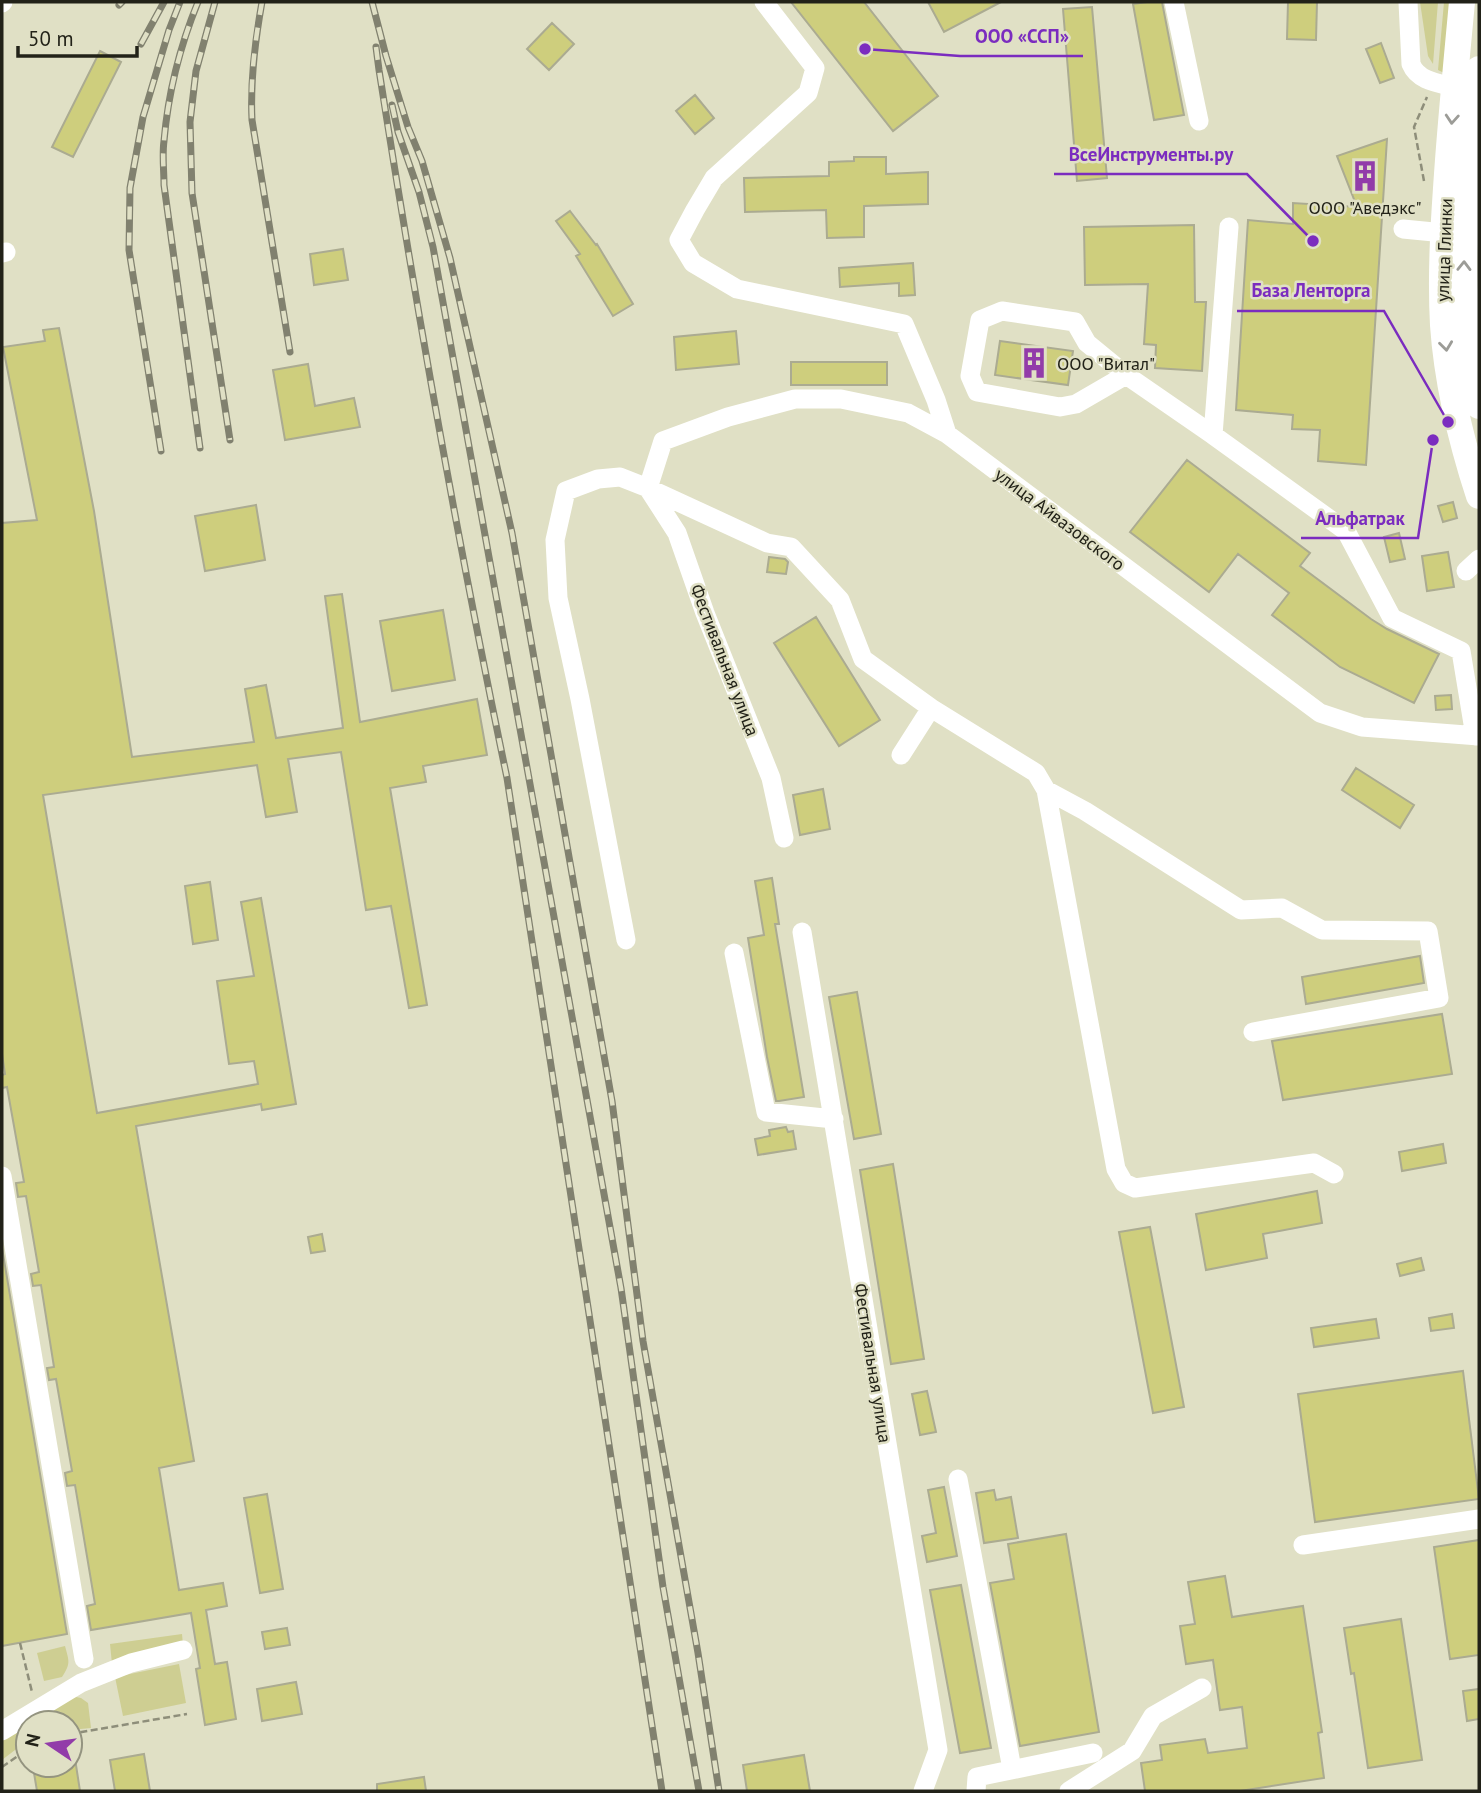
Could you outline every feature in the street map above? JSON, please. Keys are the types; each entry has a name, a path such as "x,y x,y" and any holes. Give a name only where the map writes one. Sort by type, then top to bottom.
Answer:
{"highway":[{"name":"улица Глинки","path":"1462,2 1454,87 1467,335 1479,403"},
{"name":"улица Глинки","path":"1479,68 1462,234 1441,272 1443,327 1450,383 1479,496"}],"street":[{"path":"764,2 815,68 808,93 715,178 679,240 693,263 737,289 904,324 936,400 947,434"},
{"path":"1174,2 1199,121"},
{"path":"1408,2 1411,64 1414,71 1427,79 1454,87"},
{"path":"1213,435 1229,227"},
{"path":"1403,229 1462,234"},
{"path":"1126,375 1076,404 1060,407 977,392 970,376 980,320 1002,312 1075,322 1087,344 1126,375 1346,531 1392,618 1461,651 1477,736"},
{"name":"улица Айвазовского","path":"649,488 663,441 728,417 795,399 841,399 908,413 947,434 1320,713 1362,727 1477,736"},
{"path":"626,940 558,598 555,540 566,491 598,479 620,477 767,543 791,547 839,600 863,659 932,708 1036,773 1046,790 1116,1169 1124,1183 1135,1188 1314,1163 1334,1174"},
{"name":"Фестивальная улица","path":"649,488 677,533 705,613 771,778 784,838"},
{"path":"901,755 932,708"},
{"path":"1046,790 1085,811 1241,910 1282,908 1322,930 1428,931 1439,998 1253,1032"},
{"name":"Фестивальная улица","path":"802,932 938,1750 923,1791"},
{"path":"734,953 766,1112 834,1119"},
{"path":"2,1176 84,1659"},
{"path":"958,1479 1012,1769"},
{"path":"1303,1545 1479,1519"},
{"path":"36,1709 81,1683 131,1663 183,1650"},
{"path":"1069,1791 1132,1751 1153,1716 1202,1689"},
{"path":"976,1791 977,1777 1093,1753"}],"path":[{"path":"20,1643 36,1709"},
{"path":"84,1732 187,1714"}],"green space":[{"path":"1420,2 1438,2 1433,64 1428,56"},
{"path":"1444,2 1451,2 1444,73 1438,70"},
{"path":"182,1634 183,1645 112,1664 110,1644"},
{"path":"65,1646 68,1662 62,1677 44,1681 37,1653"},
{"path":"179,1664 186,1703 123,1716 115,1677"},
{"path":"81,1698 88,1703 91,1728 84,1729 84,1709 53,1709 69,1699"},
{"path":"14,1731 14,1751 2,1760 2,1738"}],"building":[{"path":"791,2 864,2 938,96 893,131"},
{"path":"928,2 1001,2 944,32"},
{"path":"1162,2 1184,115 1154,120 1133,4"},
{"path":"1288,2 1317,2 1316,40 1287,39"},
{"path":"1092,7 1107,178 1077,181 1063,9"},
{"path":"552,23 574,44 549,70 527,49"},
{"path":"1381,43 1394,78 1380,83 1366,49"},
{"path":"100,51 121,62 73,157 52,147"},
{"path":"695,95 714,118 695,134 676,111"},
{"name":"ООО \"Аведэкс\"","path":"1387,139 1366,465 1318,461 1320,430 1292,429 1293,415 1236,410 1248,220 1293,224 1293,203 1357,207 1337,156"},
{"path":"854,157 886,157 886,174 928,172 928,204 864,206 864,237 827,238 826,210 745,212 744,178 829,176 829,162 854,161"},
{"path":"570,211 597,244 633,304 613,316 576,256 580,254 556,221"},
{"path":"1194,225 1195,302 1206,302 1202,371 1155,368 1156,345 1144,344 1148,284 1085,285 1084,227"},
{"path":"343,249 348,280 314,285 310,254"},
{"path":"913,263 915,295 899,296 899,283 840,287 839,268"},
{"path":"59,328 94,511 132,757 254,742 245,689 266,685 276,738 343,728 325,596 342,594 360,722 477,699 487,755 423,766 426,782 390,788 427,1005 409,1008 391,906 366,910 341,752 288,759 297,812 266,817 257,765 43,795 97,1113 258,1084 254,1061 229,1064 217,981 254,976 241,902 261,898 296,1104 262,1110 261,1104 136,1126 194,1461 159,1468 179,1590 223,1583 227,1606 206,1610 215,1664 227,1662 236,1719 205,1725 196,1669 200,1668 191,1613 91,1630 87,1606 95,1604 75,1485 67,1486 65,1473 72,1471 56,1379 49,1380 47,1368 54,1367 41,1285 33,1286 31,1274 39,1272 26,1196 18,1197 16,1183 24,1182 7,1087 2,1088 2,1075 5,1074 2,1054 2,523 37,520 3,347 45,341 43,330"},
{"path":"736,331 739,364 676,370 674,337"},
{"name":"ООО \"Витал\"","path":"1000,341 1073,351 1068,385 995,375"},
{"path":"791,362 887,362 887,385 791,385"},
{"path":"308,364 315,406 354,398 360,427 285,440 273,370"},
{"path":"1187,460 1310,553 1300,566 1371,619 1439,654 1414,703 1340,667 1272,615 1289,593 1238,554 1209,592 1130,532"},
{"path":"1453,502 1457,518 1443,522 1438,506"},
{"path":"256,505 265,560 205,571 195,516"},
{"path":"1399,533 1405,559 1390,562 1384,537"},
{"path":"1448,552 1454,587 1427,591 1422,556"},
{"path":"769,557 785,559 788,562 786,574 767,572"},
{"path":"443,610 455,680 392,691 380,621"},
{"path":"816,617 880,720 839,746 774,643"},
{"path":"1451,695 1452,709 1436,710 1435,696"},
{"path":"1356,768 1414,805 1400,828 1342,790"},
{"path":"823,789 830,829 800,835 793,795"},
{"path":"772,878 779,924 775,924 804,1097 779,1101 776,1101 767,1057 748,938 764,935 755,881"},
{"path":"210,882 218,940 193,944 185,886"},
{"path":"1420,956 1424,983 1306,1004 1302,977"},
{"path":"857,992 881,1134 854,1139 829,997"},
{"path":"1442,1014 1452,1074 1283,1100 1272,1041"},
{"path":"786,1127 788,1132 793,1131 796,1149 758,1155 755,1139 770,1136 769,1130"},
{"path":"1443,1144 1446,1163 1402,1171 1399,1152"},
{"path":"893,1164 924,1359 891,1364 860,1170"},
{"path":"1317,1191 1322,1223 1263,1234 1267,1258 1206,1270 1196,1214"},
{"path":"1150,1227 1184,1407 1153,1413 1119,1232"},
{"path":"322,1234 325,1251 311,1253 308,1237"},
{"path":"2,1248 67,1634 2,1646"},
{"path":"1421,1258 1424,1270 1400,1276 1397,1264"},
{"path":"1452,1314 1454,1328 1431,1331 1429,1318"},
{"path":"1376,1319 1379,1338 1314,1347 1311,1328"},
{"path":"1463,1371 1479,1499 1315,1522 1298,1394"},
{"path":"927,1391 936,1432 920,1435 912,1394"},
{"path":"944,1487 957,1556 927,1562 922,1536 936,1533 928,1490"},
{"path":"994,1490 996,1500 1011,1497 1018,1538 984,1543 976,1493"},
{"path":"267,1494 283,1589 260,1593 244,1498"},
{"path":"1066,1534 1099,1732 1020,1746 990,1583 1014,1579 1008,1544"},
{"path":"1479,1540 1479,1655 1450,1659 1434,1547"},
{"path":"1225,1576 1232,1617 1303,1606 1322,1732 1318,1733 1324,1778 1240,1791 1145,1791 1141,1763 1162,1760 1160,1745 1205,1739 1208,1753 1247,1748 1242,1707 1220,1710 1213,1660 1186,1664 1180,1626 1195,1624 1188,1582"},
{"path":"961,1585 991,1748 960,1753 930,1590"},
{"path":"1401,1619 1422,1760 1368,1768 1354,1673 1351,1674 1344,1628"},
{"path":"287,1628 290,1645 265,1649 262,1632"},
{"path":"296,1682 302,1714 262,1721 257,1689"},
{"path":"1479,1689 1479,1719 1467,1721 1463,1691"},
{"path":"144,1754 150,1791 115,1791 110,1760"},
{"path":"804,1755 810,1791 747,1791 743,1765"},
{"path":"424,1777 426,1791 377,1791 377,1784"},
{"path":"35,1779 78,1779 80,1791 37,1791"}],"railway":[{"path":"119,5 122,2"},
{"path":"141,44 164,2"},
{"path":"161,451 129,250 130,188 143,117 180,2"},
{"path":"198,2 180,53 172,88 163,157 164,185 200,448"},
{"path":"215,2 196,71 190,122 192,193 230,440"},
{"path":"262,2 254,60 252,120 290,352"},
{"path":"372,2 386,56 408,127 422,161 450,258 512,533 612,1101 643,1341 698,1653 719,1791"},
{"path":"376,47 438,425 507,778 662,1791"},
{"path":"392,105 433,247 621,1288 663,1587 699,1791"}],"place":[{"name":"ООО «ССП»","path":"865,49"},
{"name":"ООО \"Аведэкс\"","path":"1365,176"},
{"name":"ВсеИнструменты.ру","path":"1313,241"},
{"name":"ООО \"Витал\"","path":"1034,363"},
{"name":"База Ленторга","path":"1448,422"},
{"name":"Альфатрак","path":"1433,440"}]}
